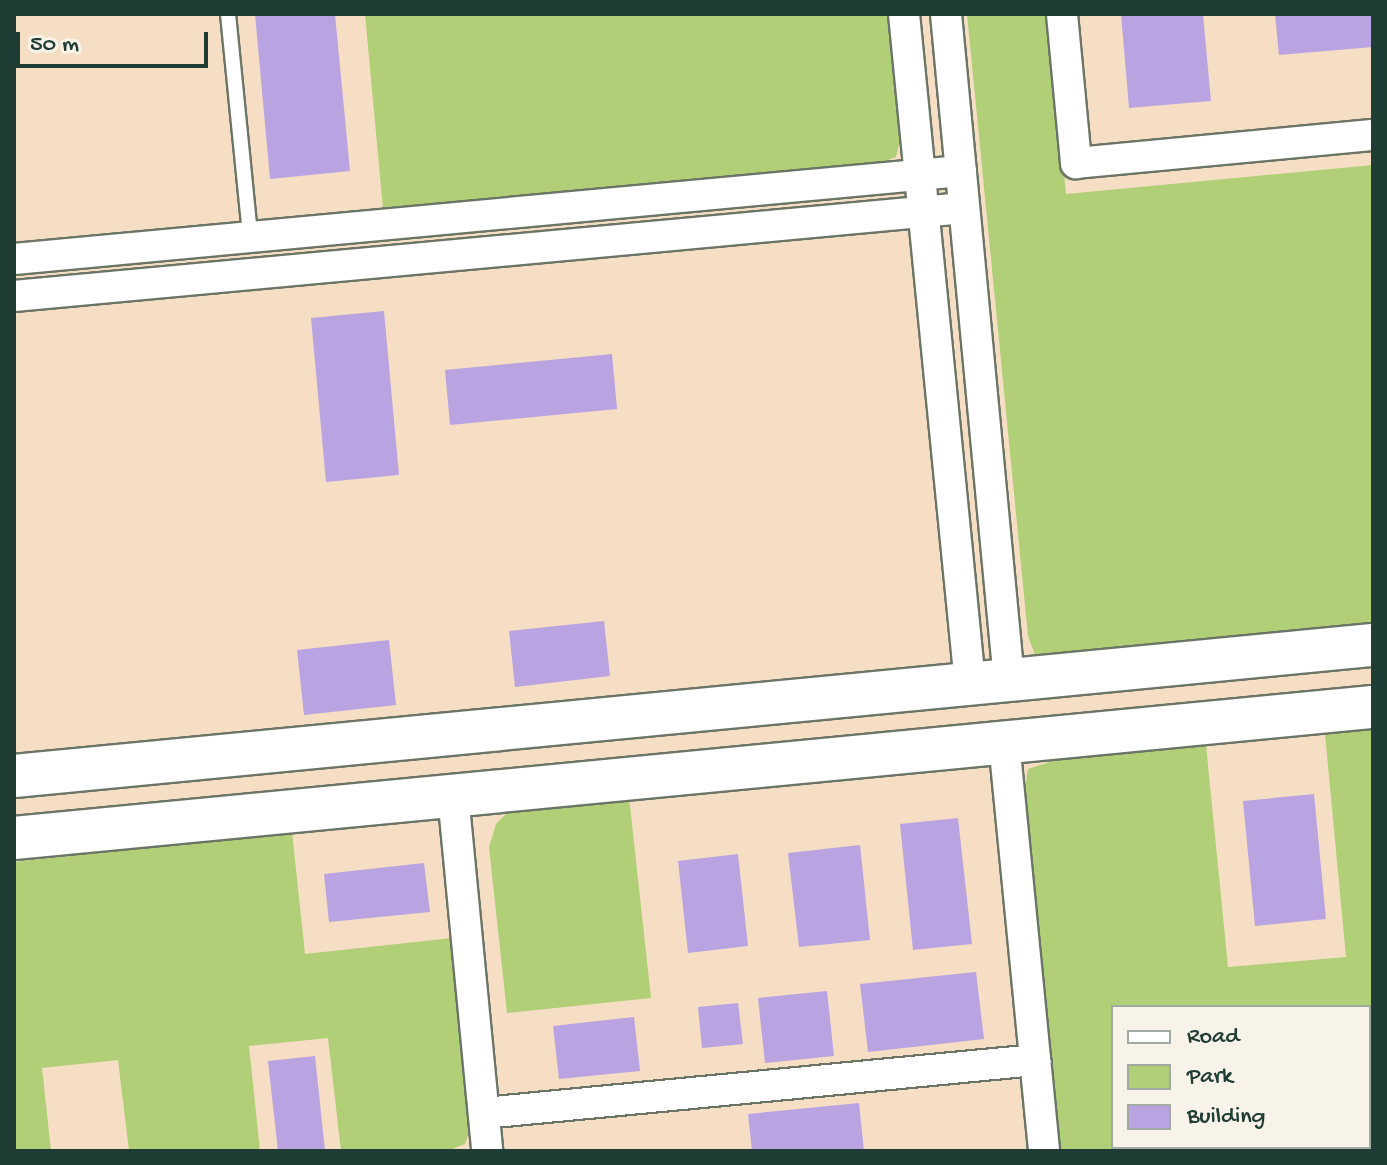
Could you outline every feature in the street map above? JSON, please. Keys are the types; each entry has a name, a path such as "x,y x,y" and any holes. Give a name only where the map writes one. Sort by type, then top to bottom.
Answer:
{"street":[{"path":"904,14 924,212 992,682 1004,742 1044,1151"},
{"path":"946,14 964,208 992,682"},
{"path":"1062,14 1076,163 1373,135"},
{"path":"14,259 961,171"},
{"path":"14,296 964,208"},
{"path":"14,776 1373,645"},
{"path":"14,838 1373,707"},
{"path":"447,734 487,1151"},
{"path":"484,1113 1035,1060"}],"lane":[{"path":"228,14 250,236"}],"green space":[{"path":"365,14 888,14 900,141 896,157 879,163 383,209"},
{"path":"967,14 1048,14 1066,194 1373,165 1373,631 1058,661 1035,655 1028,636"},
{"path":"1373,729 1373,1102 1371,1005 1111,1005 1111,1149 1245,1151 1057,1151 1023,801 1028,769 1056,760 1206,745 1228,967 1346,957 1325,734"},
{"path":"629,797 651,998 507,1013 489,847 496,824 508,812"},
{"path":"292,832 305,954 452,938 472,1123 465,1144 447,1151 341,1151 328,1038 249,1046 260,1151 129,1151 118,1060 42,1068 51,1151 14,1151 14,862"}],"building":[{"path":"255,14 335,14 350,171 270,179"},
{"path":"1121,14 1203,14 1211,101 1129,108"},
{"path":"1275,14 1373,14 1373,47 1279,55"},
{"path":"384,311 399,475 326,482 311,318"},
{"path":"612,354 617,409 450,425 445,370"},
{"path":"604,621 610,676 515,687 509,631"},
{"path":"389,640 396,705 304,715 297,650"},
{"path":"1314,794 1326,919 1255,926 1243,801"},
{"path":"958,818 972,944 913,950 900,824"},
{"path":"860,845 870,940 799,947 788,853"},
{"path":"738,854 748,946 688,953 678,861"},
{"path":"424,863 430,912 329,922 324,874"},
{"path":"976,972 984,1039 868,1052 860,984"},
{"path":"827,991 834,1056 765,1063 758,998"},
{"path":"738,1003 743,1044 702,1048 698,1007"},
{"path":"634,1017 640,1071 559,1079 553,1026"},
{"path":"315,1056 325,1151 278,1151 268,1061"},
{"path":"859,1103 864,1151 752,1151 748,1114"}]}
